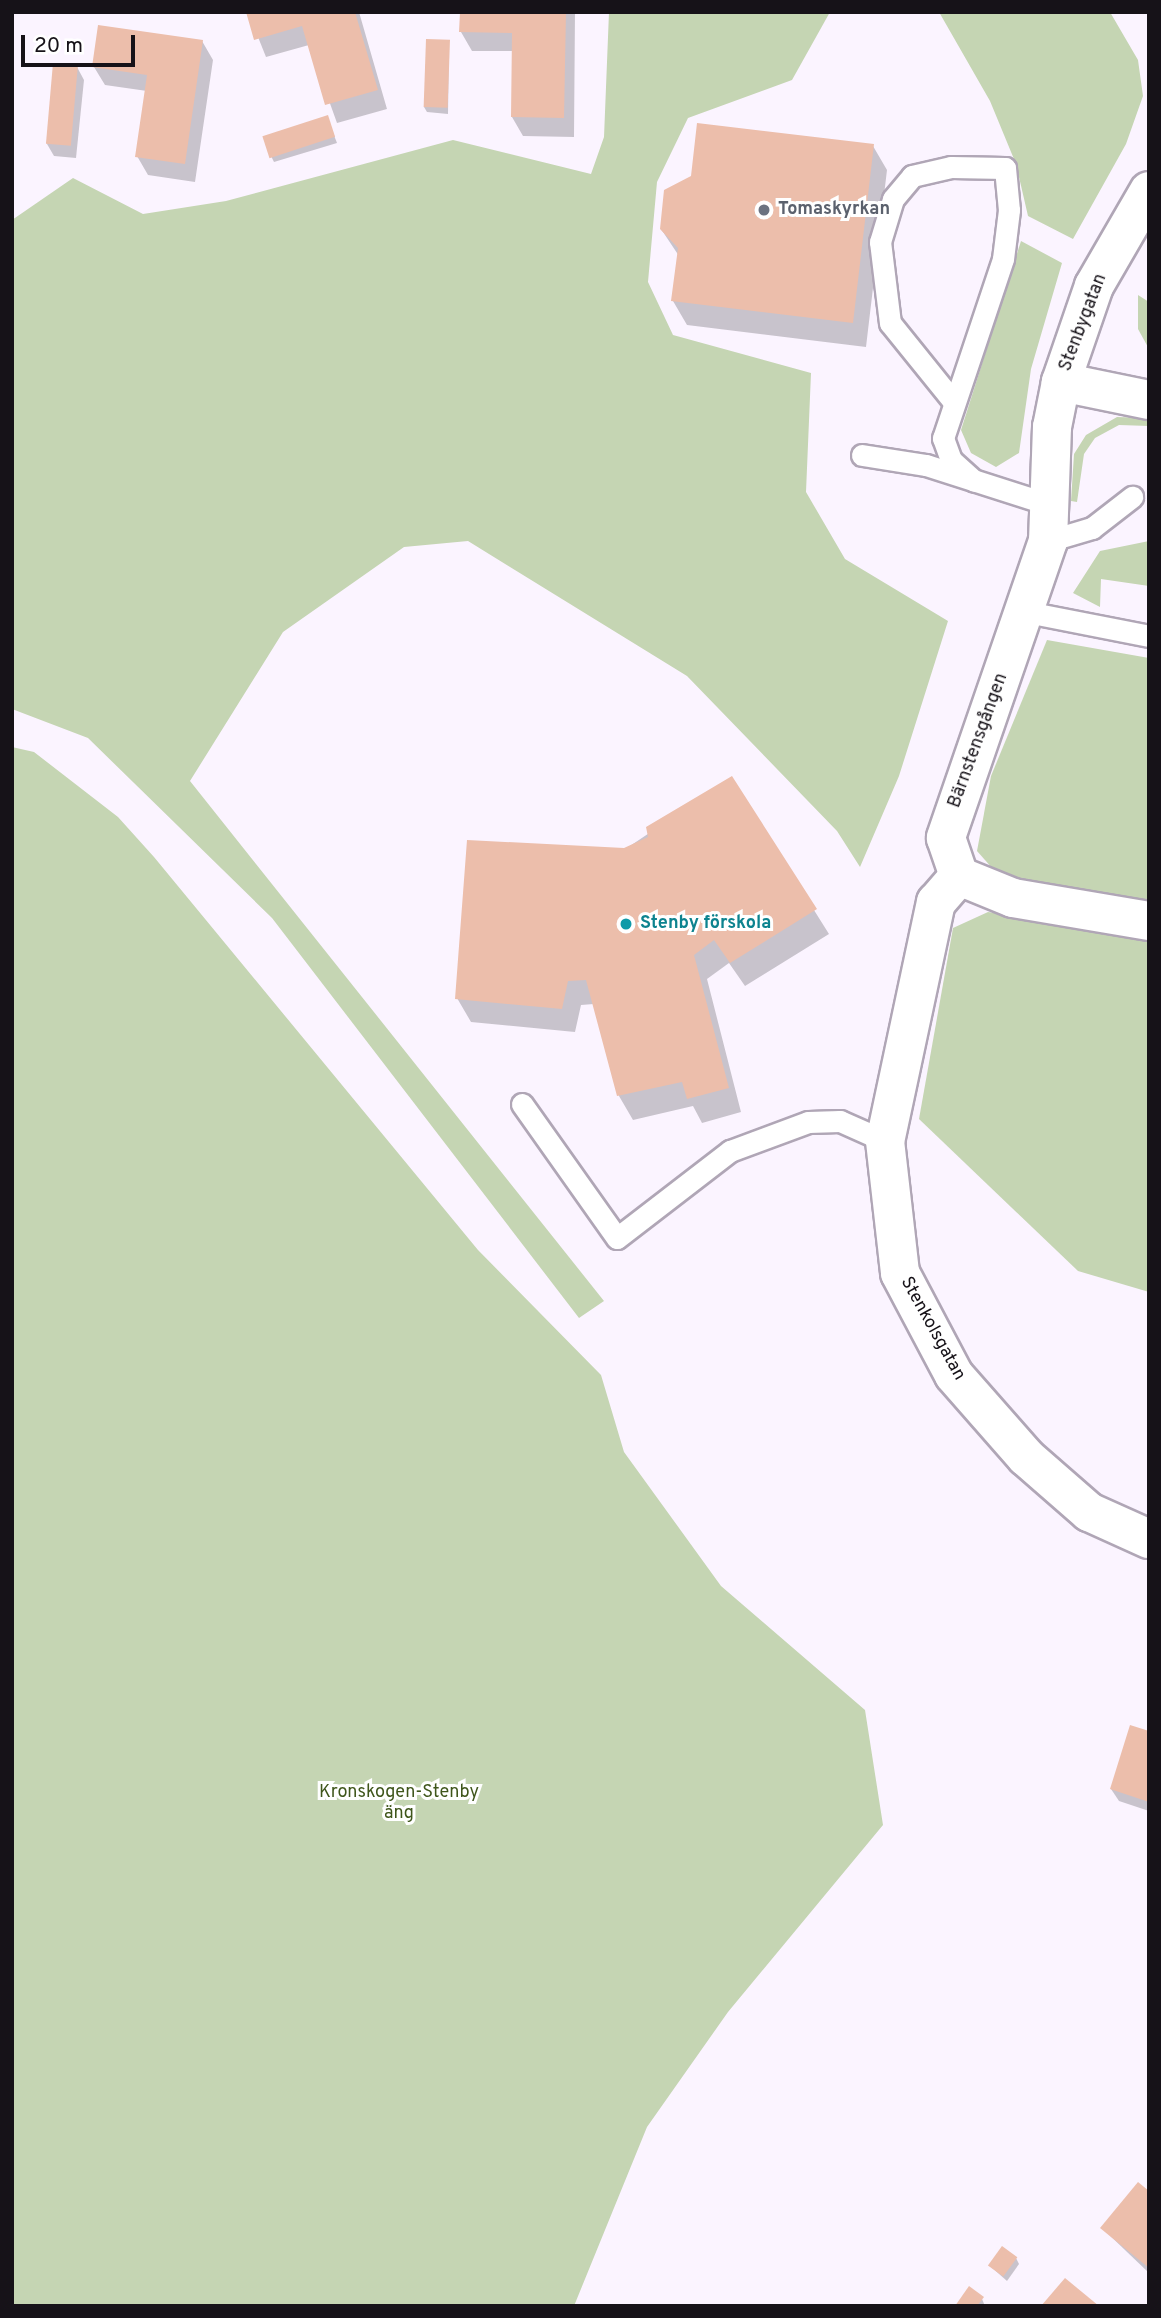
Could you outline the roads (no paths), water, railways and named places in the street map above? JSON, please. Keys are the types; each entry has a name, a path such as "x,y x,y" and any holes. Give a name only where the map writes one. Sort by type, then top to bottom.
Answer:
{"street":[{"name":"Stenbygatan","path":"1048,522 1061,382 1094,286 1149,191"},
{"name":"Stenbygatan","path":"1061,382 1149,400"},
{"name":"Bärnstensgången","path":"959,876 946,838 956,798 1027,612 1048,522"},
{"path":"959,876 1013,898 1149,921"},
{"name":"Stenkolsgatan","path":"959,876 936,902 885,1141 900,1273 954,1375 1026,1457 1089,1512 1149,1539"}],"lane":[{"path":"953,401 890,323 880,242 893,199 912,176 951,167 1004,169 1009,210 1003,259 953,401 944,447 974,481"},
{"path":"863,455 974,481 1048,522 1092,528 1132,497"},
{"path":"1027,612 1149,636"},
{"path":"522,1104 617,1238 730,1151 808,1122 839,1121 885,1141"}],"place":[{"name":"Tomaskyrkan","path":"764,210"},
{"name":"Stenby förskola","path":"626,924"}],"park label":[{"name":"Kronskogen-Stenby äng","path":"399,1804"}]}
